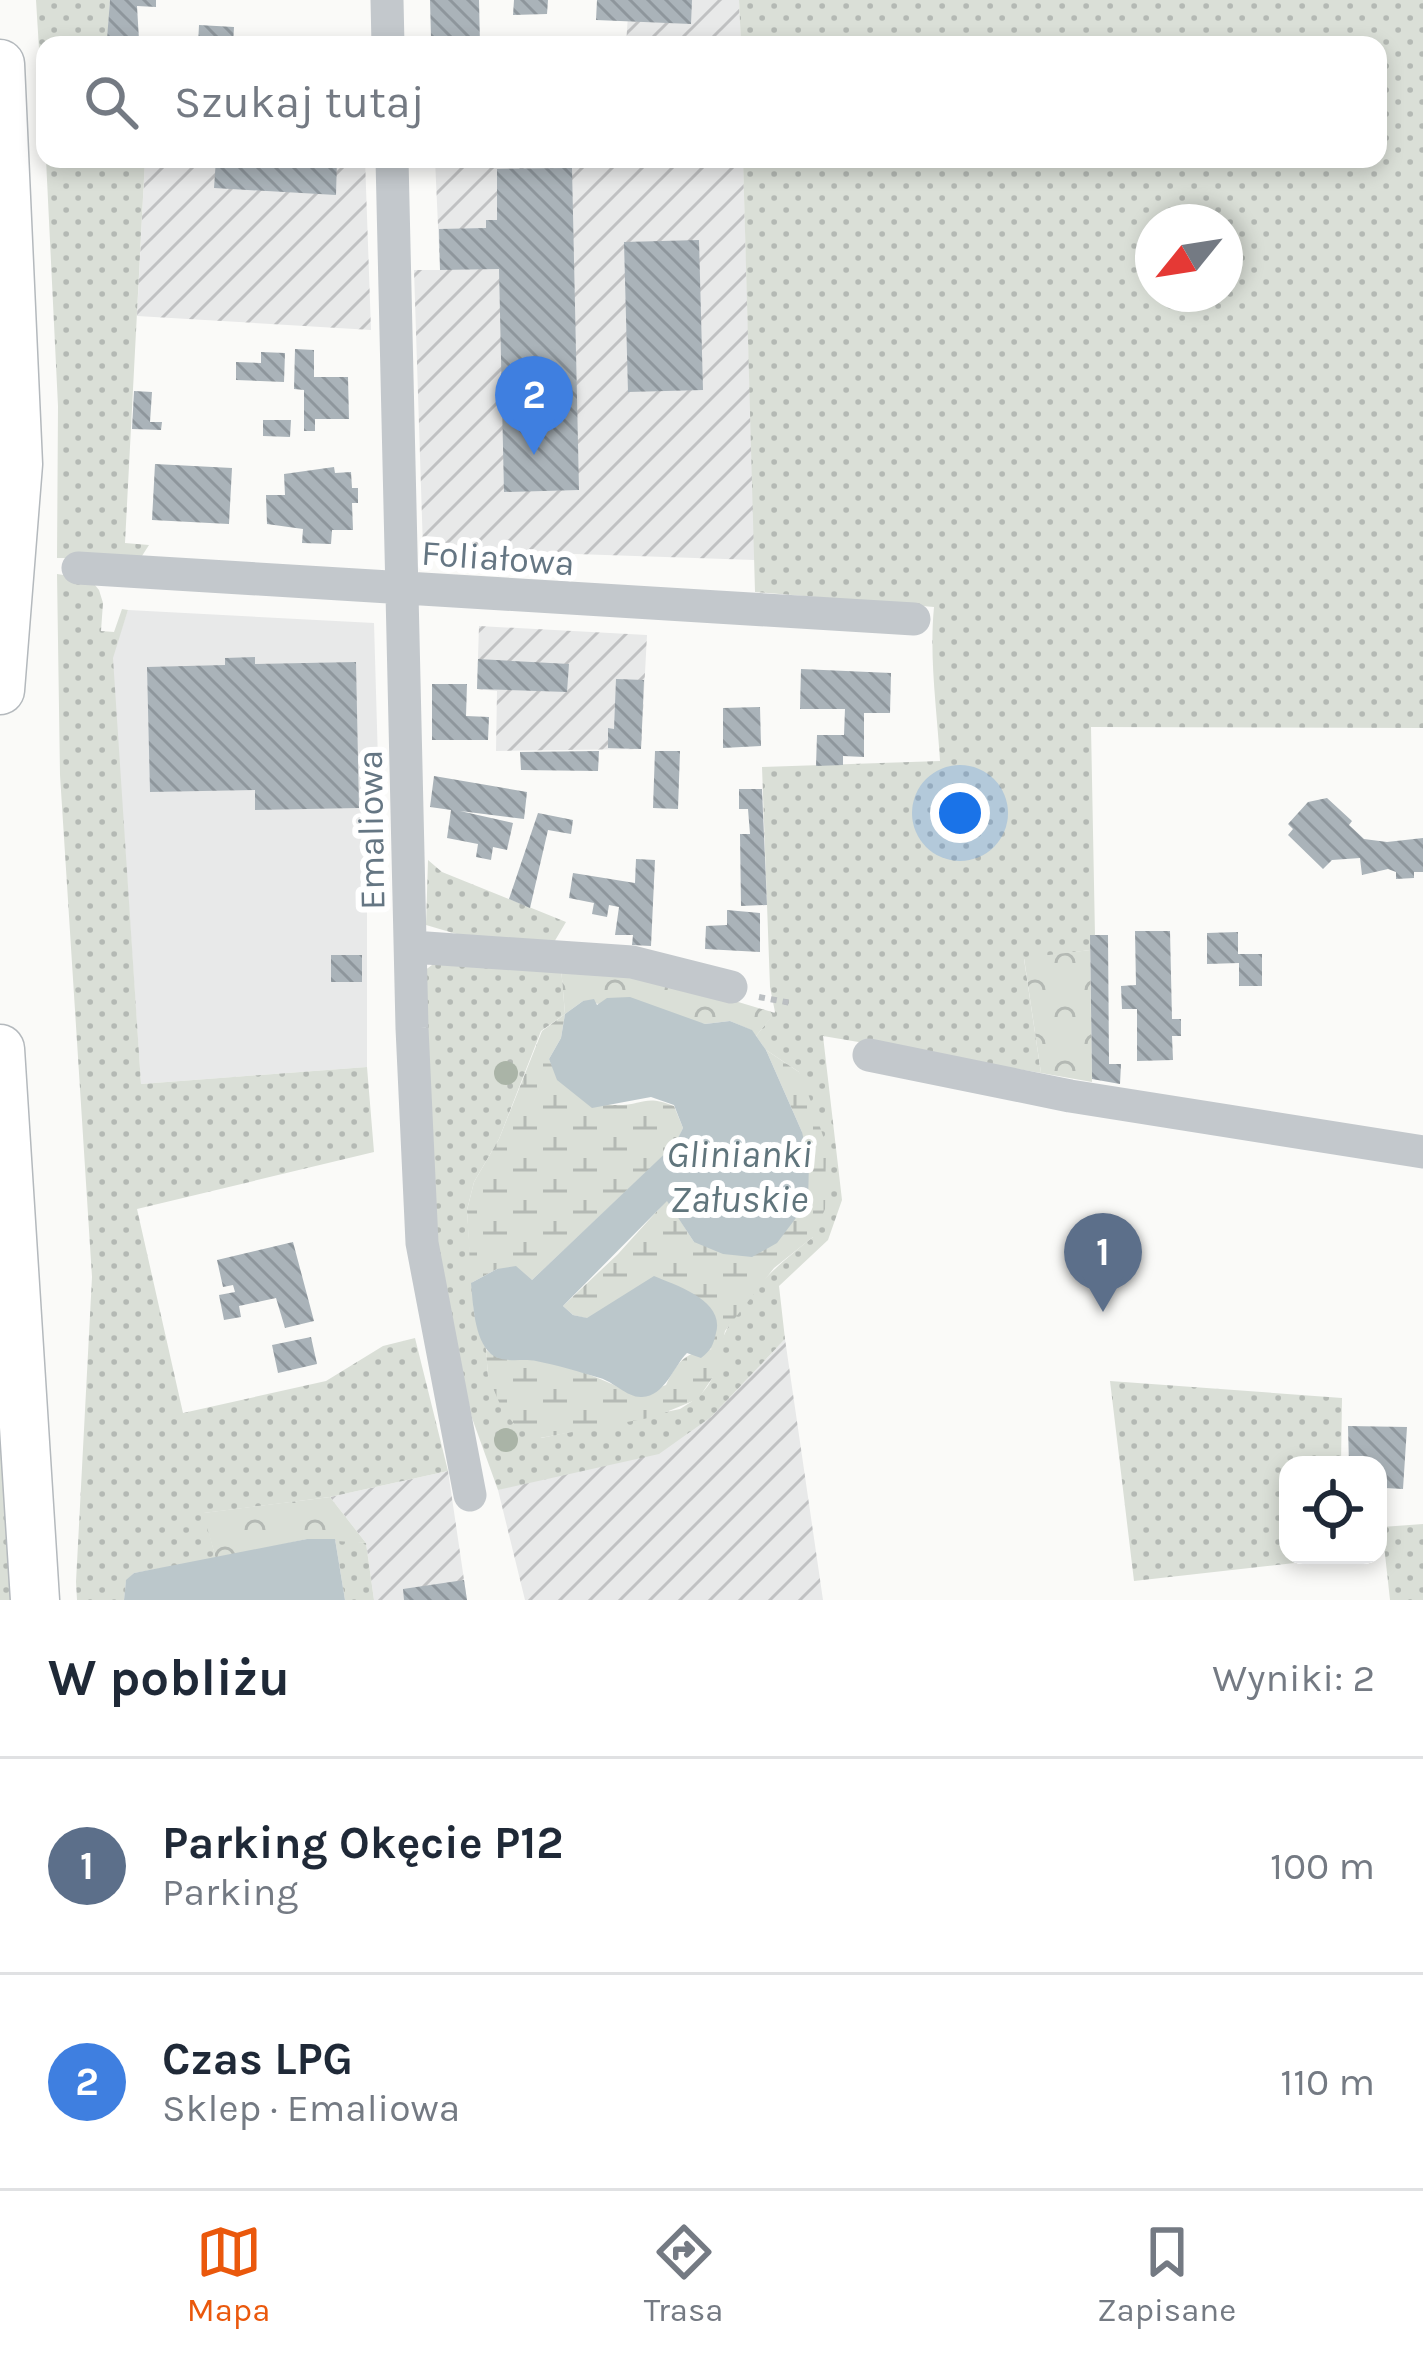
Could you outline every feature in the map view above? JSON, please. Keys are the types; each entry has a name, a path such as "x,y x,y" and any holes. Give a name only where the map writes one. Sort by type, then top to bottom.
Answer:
{"highway":[{"path":"0,64 18,464 0,690"},
{"path":"0,1049 35,1600"}],"street":[{"path":"387,0 388,36"},
{"name":"Emaliowa","path":"392,168 422,1243 470,1496"},
{"name":"Foliałowa","path":"78,568 914,620"},
{"path":"412,947 604,958 731,987"},
{"path":"869,1055 1070,1096 1423,1152"}],"shaded area":[{"path":"629,0 739,0 741,36 627,36"},
{"path":"145,168 365,168 371,330 137,316"},
{"path":"435,168 743,168 755,560 423,549 414,270 440,270"},
{"path":"128,610 374,623 380,830 367,829 367,1067 141,1084 112,658"},
{"path":"479,626 647,635 641,749 496,751 497,691 477,689"},
{"path":"785,1339 823,1600 525,1600 498,1490 711,1417"},
{"path":"448,1471 467,1600 374,1600 366,1543 330,1497"}],"green space":[{"path":"36,0 110,0 108,36 38,36"},
{"path":"739,0 1423,0 1423,728 1091,727 1095,936 1090,950 1024,959 1041,1073 823,1036 842,1200 828,1240 779,1286 785,1339 711,1417 659,1454 498,1490 472,1418 433,1239 424,971 440,959 561,967 565,1014 541,1031 499,1139 474,1182 467,1210 474,1313 486,1349 488,1376 541,1438 680,1409 711,1382 727,1329 754,1290 813,1237 799,1072 766,1050 756,1036 775,1012 770,987 762,767 940,761 934,607 755,592 743,168 1387,168 1387,36 741,36"},
{"path":"46,168 145,168 125,543 149,545 140,559 57,558 58,406"},
{"path":"57,574 90,579 99,590 101,631 114,632 122,609 128,610 113,658 141,1084 367,1067 374,1152 137,1209 183,1413 326,1381 383,1346 415,1338 448,1471 330,1497 204,1513 216,1559 134,1573 126,1581 124,1600 77,1600 92,1277 60,775"},
{"path":"428,860 442,872 566,922 550,949 477,940 426,925"},
{"path":"1090,950 1092,1082 1041,1073 1024,958"},
{"path":"561,967 632,970 775,1013 756,1036 730,1021 705,1024 583,1001 565,1014"},
{"path":"565,1014 561,1038 549,1059 567,1085 606,1104 650,1100 674,1106 683,1128 675,1145 532,1280 497,1269 471,1283 467,1210 474,1182 499,1139 542,1031"},
{"path":"766,1050 799,1072 826,1145 825,1209 813,1237 774,1268 725,1331 717,1371 698,1399 654,1417 540,1438 515,1425 502,1409 488,1376 486,1350 503,1358 573,1369 636,1396 666,1385 689,1356 712,1349 573,1315 563,1306 667,1200 694,1242 802,1132"},
{"path":"0,1365 16,1600 0,1600"},
{"path":"1110,1381 1342,1398 1341,1456 1279,1456 1279,1564 1286,1564 1134,1581"},
{"path":"330,1497 366,1543 307,1539 216,1559 203,1513"},
{"path":"1423,1524 1423,1600 1390,1600 1387,1527"},
{"path":"335,1539 366,1543 374,1600 345,1600"}],"water":[{"name":"Glinianki Załuskie","path":"630,997 705,1024 730,1021 752,1030 766,1050 802,1132 809,1162 808,1202 777,1243 752,1257 723,1254 694,1242 667,1201 563,1306 587,1318 654,1276 707,1304 717,1322 709,1350 701,1358 687,1353 657,1392 642,1397 576,1371 491,1354 478,1330 471,1283 497,1269 516,1266 532,1280 675,1144 683,1128 674,1105 651,1097 592,1108 557,1080 549,1059 561,1038 565,1014 583,1001 594,999 597,1005 607,998"},
{"path":"307,1539 335,1539 345,1600 124,1600 126,1580 134,1573"}],"building":[{"path":"110,0 156,0 156,7 137,6 139,36 107,36"},
{"path":"430,0 479,0 480,36 431,36"},
{"path":"514,0 548,0 547,14 513,15"},
{"path":"597,0 692,0 691,24 596,20"},
{"path":"199,25 234,27 234,36 198,36"},
{"path":"215,168 337,168 336,195 214,188"},
{"path":"572,168 579,490 504,492 499,269 440,270 439,229 486,228 486,220 497,220 497,169"},
{"path":"699,240 703,390 628,392 624,242"},
{"path":"295,349 314,350 314,377 348,377 349,419 315,419 315,431 304,431 304,390 294,389"},
{"path":"261,352 285,353 284,382 236,380 236,362 261,363"},
{"path":"134,391 152,392 150,422 162,422 161,430 132,429"},
{"path":"263,420 291,420 290,437 263,436"},
{"path":"155,464 232,468 229,524 152,520"},
{"path":"334,467 335,473 351,472 352,488 358,488 358,503 352,503 353,530 332,530 331,544 302,543 303,529 267,524 266,495 285,495 284,474"},
{"path":"255,657 255,664 356,662 359,808 255,810 255,790 150,792 147,667 225,665 225,658"},
{"path":"478,659 569,664 567,692 477,689"},
{"path":"801,669 891,673 890,713 864,713 864,757 843,756 843,765 816,766 817,735 844,735 845,709 800,709"},
{"path":"616,679 644,680 641,749 608,748 608,728 614,729"},
{"path":"432,684 467,684 466,716 489,717 488,740 432,740"},
{"path":"760,707 761,746 723,748 723,708"},
{"path":"599,751 598,771 521,770 520,752"},
{"path":"655,751 680,751 678,809 653,808"},
{"path":"434,776 527,792 524,819 460,811 513,823 507,850 493,847 491,860 476,857 478,844 447,838 451,810 430,807"},
{"path":"739,789 762,789 767,905 741,906 740,834 750,834 748,809 739,809"},
{"path":"1327,798 1364,839 1423,838 1423,872 1396,879 1396,872 1388,869 1362,875 1360,858 1332,860 1323,869 1288,835 1293,829 1288,824 1308,802"},
{"path":"538,813 573,820 571,834 548,830 530,908 509,899"},
{"path":"636,859 655,860 651,946 632,945 633,935 615,935 619,907 609,905 607,917 592,914 594,903 569,898 573,873 635,883"},
{"path":"727,910 760,913 760,952 705,949 706,926 727,925"},
{"path":"1135,931 1170,931 1172,1019 1181,1019 1181,1036 1172,1036 1173,1060 1137,1061 1137,1009 1122,1009 1121,986 1136,985"},
{"path":"1238,932 1238,954 1262,954 1262,986 1239,986 1239,963 1207,964 1207,933"},
{"path":"1090,935 1108,935 1109,1064 1121,1064 1120,1084 1092,1079"},
{"path":"331,955 362,955 362,982 331,982"},
{"path":"293,1242 314,1321 285,1328 276,1298 239,1306 241,1317 224,1320 219,1295 235,1292 233,1285 223,1287 217,1260"},
{"path":"311,1337 317,1364 278,1373 272,1345"},
{"path":"1348,1426 1407,1427 1403,1489 1387,1488 1387,1456 1349,1456"},
{"path":"464,1580 467,1600 404,1600 403,1589"}],"place":[{"name":"Czas LPG","path":"534,455"},
{"name":"Parking Okęcie P12","path":"1103,1312"}]}
